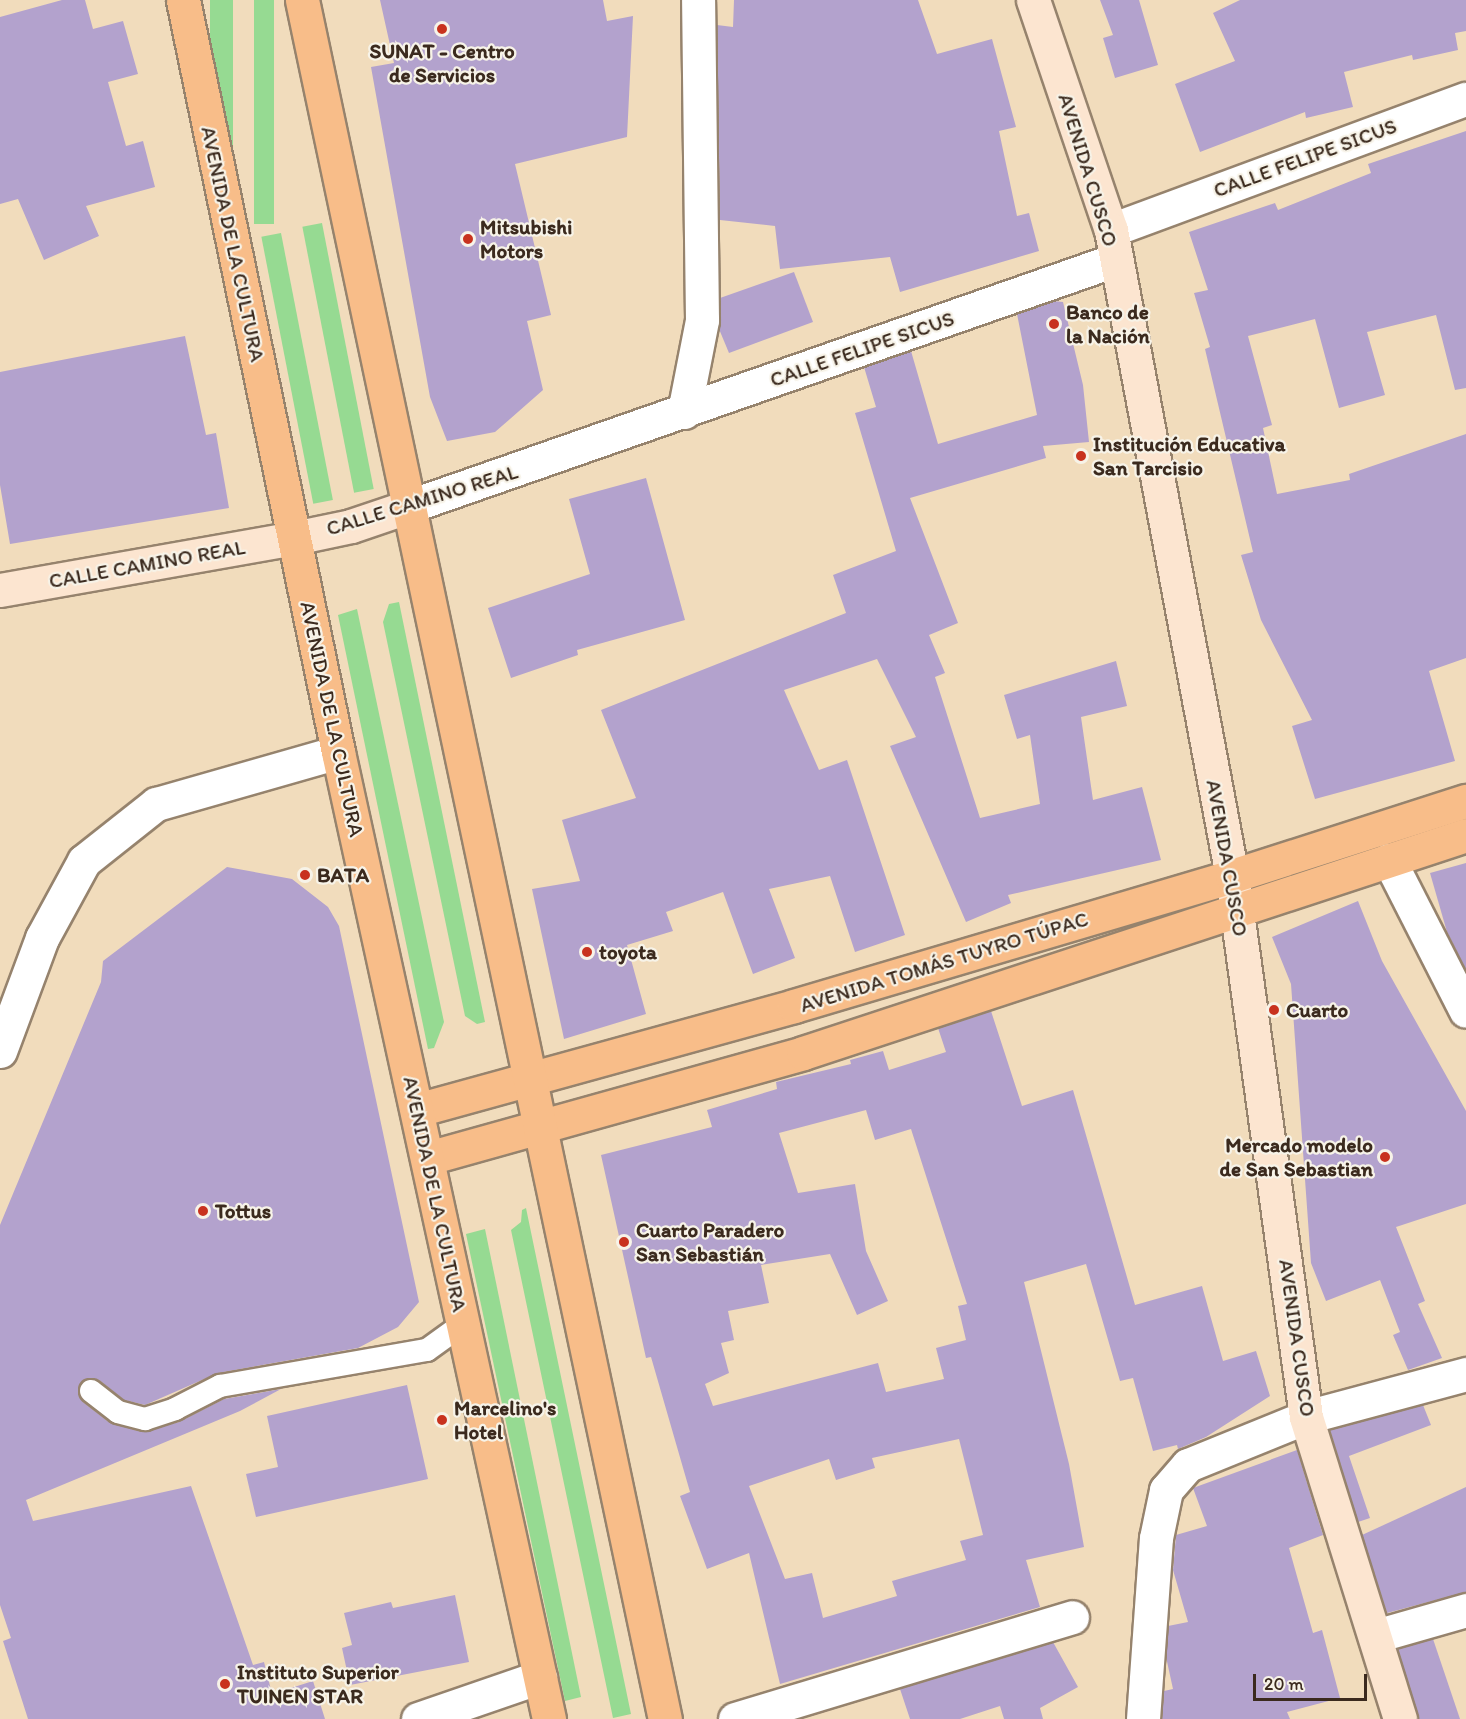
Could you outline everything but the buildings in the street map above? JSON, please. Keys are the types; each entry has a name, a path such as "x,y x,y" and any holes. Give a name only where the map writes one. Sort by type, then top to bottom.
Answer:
{"main road":[{"name":"AVENIDA DE LA CULTURA","path":"183,0 338,752 549,1719"},
{"path":"302,0 665,1719"},
{"name":"AVENIDA TOMÁS TUYRO TÚPAC","path":"417,1110 794,1006 1232,876 1466,801"},
{"name":"AVENIDA TOMÁS TUYRO TÚPAC","path":"428,1158 803,1053 1466,836"}],"street":[{"path":"684,412 702,320 698,0"},
{"name":"AVENIDA CUSCO","path":"1032,0 1113,245 1238,909 1306,1417 1400,1719"},
{"name":"CALLE FELIPE SICUS","path":"610,439 1113,245 1466,99"},
{"name":"CALLE CAMINO REAL","path":"0,590 351,526 610,439"},
{"path":"0,1051 42,938 84,861 156,804 338,752"},
{"path":"1389,860 1466,1011"},
{"path":"1143,1719 1156,1538 1166,1490 1188,1465 1306,1417 1466,1374"},
{"path":"1376,1636 1466,1610"},
{"path":"735,1719 1072,1617"},
{"path":"418,1719 540,1677"}],"lane":[{"path":"91,1391 118,1412 145,1419 175,1409 220,1386 427,1350 464,1324"}],"green space":[{"path":"210,0 233,0 233,226 210,226"},
{"path":"254,0 274,0 274,224 254,224"},
{"path":"322,223 374,489 354,493 302,227"},
{"path":"281,233 333,500 313,504 261,237"},
{"path":"399,602 485,1022 477,1024 465,1016 383,622 389,604"},
{"path":"357,609 444,1022 434,1048 428,1049 338,615"},
{"path":"526,1208 631,1714 613,1718 511,1230 521,1222 522,1210"},
{"path":"485,1229 581,1697 565,1701 466,1234"}],"place":[{"name":"SUNAT - Centro de Servicios","path":"442,29"},
{"name":"Mitsubishi Motors","path":"468,239"},
{"name":"Banco de la Nación","path":"1054,324"},
{"name":"Institución Educativa San Tarcisio","path":"1081,456"},
{"name":"BATA","path":"305,875"},
{"name":"toyota","path":"587,952"},
{"name":"Cuarto","path":"1274,1010"},
{"name":"Mercado modelo de San Sebastian","path":"1385,1157"},
{"name":"Tottus","path":"203,1211"},
{"name":"Cuarto Paradero San Sebastián","path":"624,1242"},
{"name":"Marcelino's Hotel","path":"442,1420"},
{"name":"Instituto Superior TUINEN STAR","path":"225,1684"}]}
